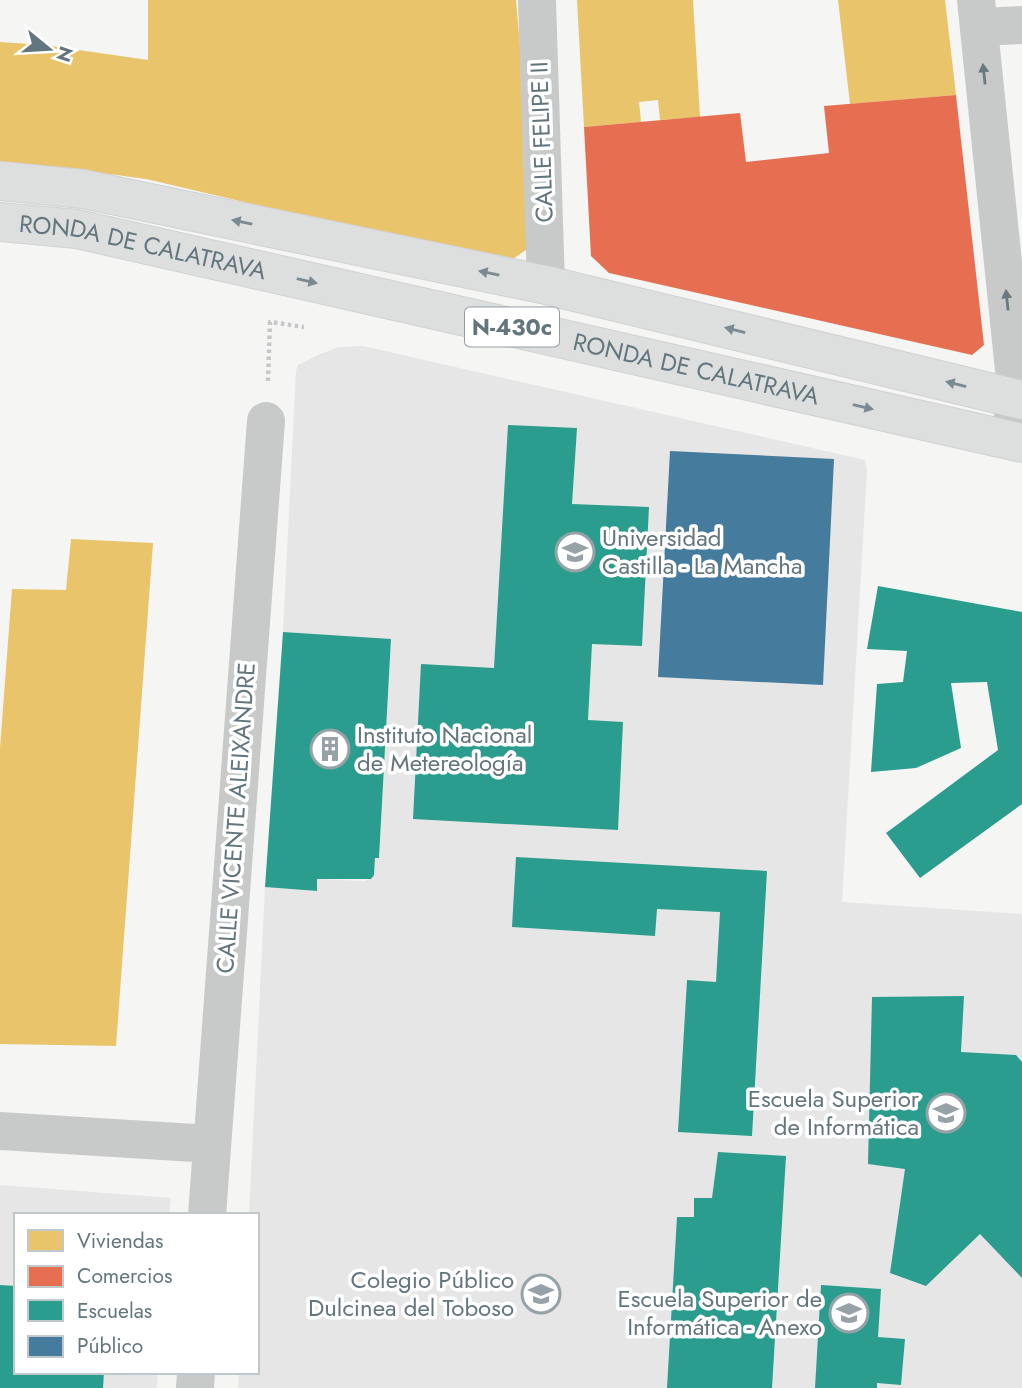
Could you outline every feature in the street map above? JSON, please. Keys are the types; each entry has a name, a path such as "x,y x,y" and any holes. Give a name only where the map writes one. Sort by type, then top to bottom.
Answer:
{"highway":[{"name":"RONDA DE CALATRAVA","path":"0,181 83,189 546,285 1020,400"},
{"name":"RONDA DE CALATRAVA","path":"0,222 77,229 1015,442"}],"street":[{"name":"CALLE FELIPE II","path":"537,0 546,285"},
{"path":"1015,442 1020,400 978,14 1022,25"},
{"name":"CALLE VICENTE ALEIXANDRE","path":"206,1213 266,421"},
{"path":"0,1130 211,1144"}],"path":[{"path":"266,421 270,322 310,328"}],"shaded area":[{"path":"363,346 865,460 867,471 842,902 1022,914 1022,1388 238,1388 239,1374 259,1374 259,1213 249,1213 265,887 316,891 317,879 365,881 374,875 375,858 379,858 391,640 283,632 296,371 298,365 339,347"},
{"path":"0,1185 171,1198 169,1213 14,1213 14,1374 158,1374 157,1388 0,1388"}],"building: Viviendas":[{"path":"148,0 516,0 533,245 510,261 146,179 49,166 0,165 0,42 44,45 148,60"},
{"path":"577,0 693,0 700,117 660,120 658,100 639,102 641,122 584,127"},
{"path":"838,0 945,0 956,95 850,104"},
{"path":"71,539 153,543 116,1046 0,1044 0,748 12,589 66,590"}],"building: Comercios":[{"path":"956,95 984,345 972,355 609,273 591,256 584,127 740,113 746,162 829,153 824,106"}],"building: Escuelas":[{"path":"508,425 577,428 572,504 649,507 642,646 592,644 588,720 623,722 618,830 413,819 421,664 494,668"},
{"path":"878,586 1022,612 1022,804 920,878 886,833 998,750 987,682 951,683 961,748 916,768 871,772 877,684 903,682 907,651 867,649"},
{"name":"Instituto Nacional de Metereología","path":"283,632 391,639 379,858 375,858 374,875 371,879 317,879 317,891 265,887"},
{"path":"516,857 767,871 752,1136 678,1132 687,980 716,982 720,912 657,909 655,936 512,927"},
{"name":"Escuela Superior de Informática","path":"964,996 961,1052 1016,1055 1022,1062 1022,1278 980,1234 926,1286 890,1273 905,1169 868,1164 872,997"},
{"path":"718,1152 786,1156 772,1388 667,1388 677,1217 694,1217 694,1198 712,1198"},
{"path":"0,1285 14,1286 14,1374 104,1374 103,1388 0,1388"},
{"name":"Escuela Superior de Informática - Anexo","path":"821,1285 881,1289 878,1337 905,1339 901,1385 877,1383 877,1388 815,1388"}],"building: Público":[{"path":"670,451 834,459 823,685 658,677"}],"place":[{"name":"Universidad Castilla - La Mancha","path":"575,552"},
{"name":"Instituto Nacional de Metereología","path":"330,749"},
{"name":"Escuela Superior de Informática","path":"946,1113"},
{"name":"Colegio Público Dulcinea del Toboso","path":"541,1294"},
{"name":"Escuela Superior de Informática - Anexo","path":"849,1313"}]}
